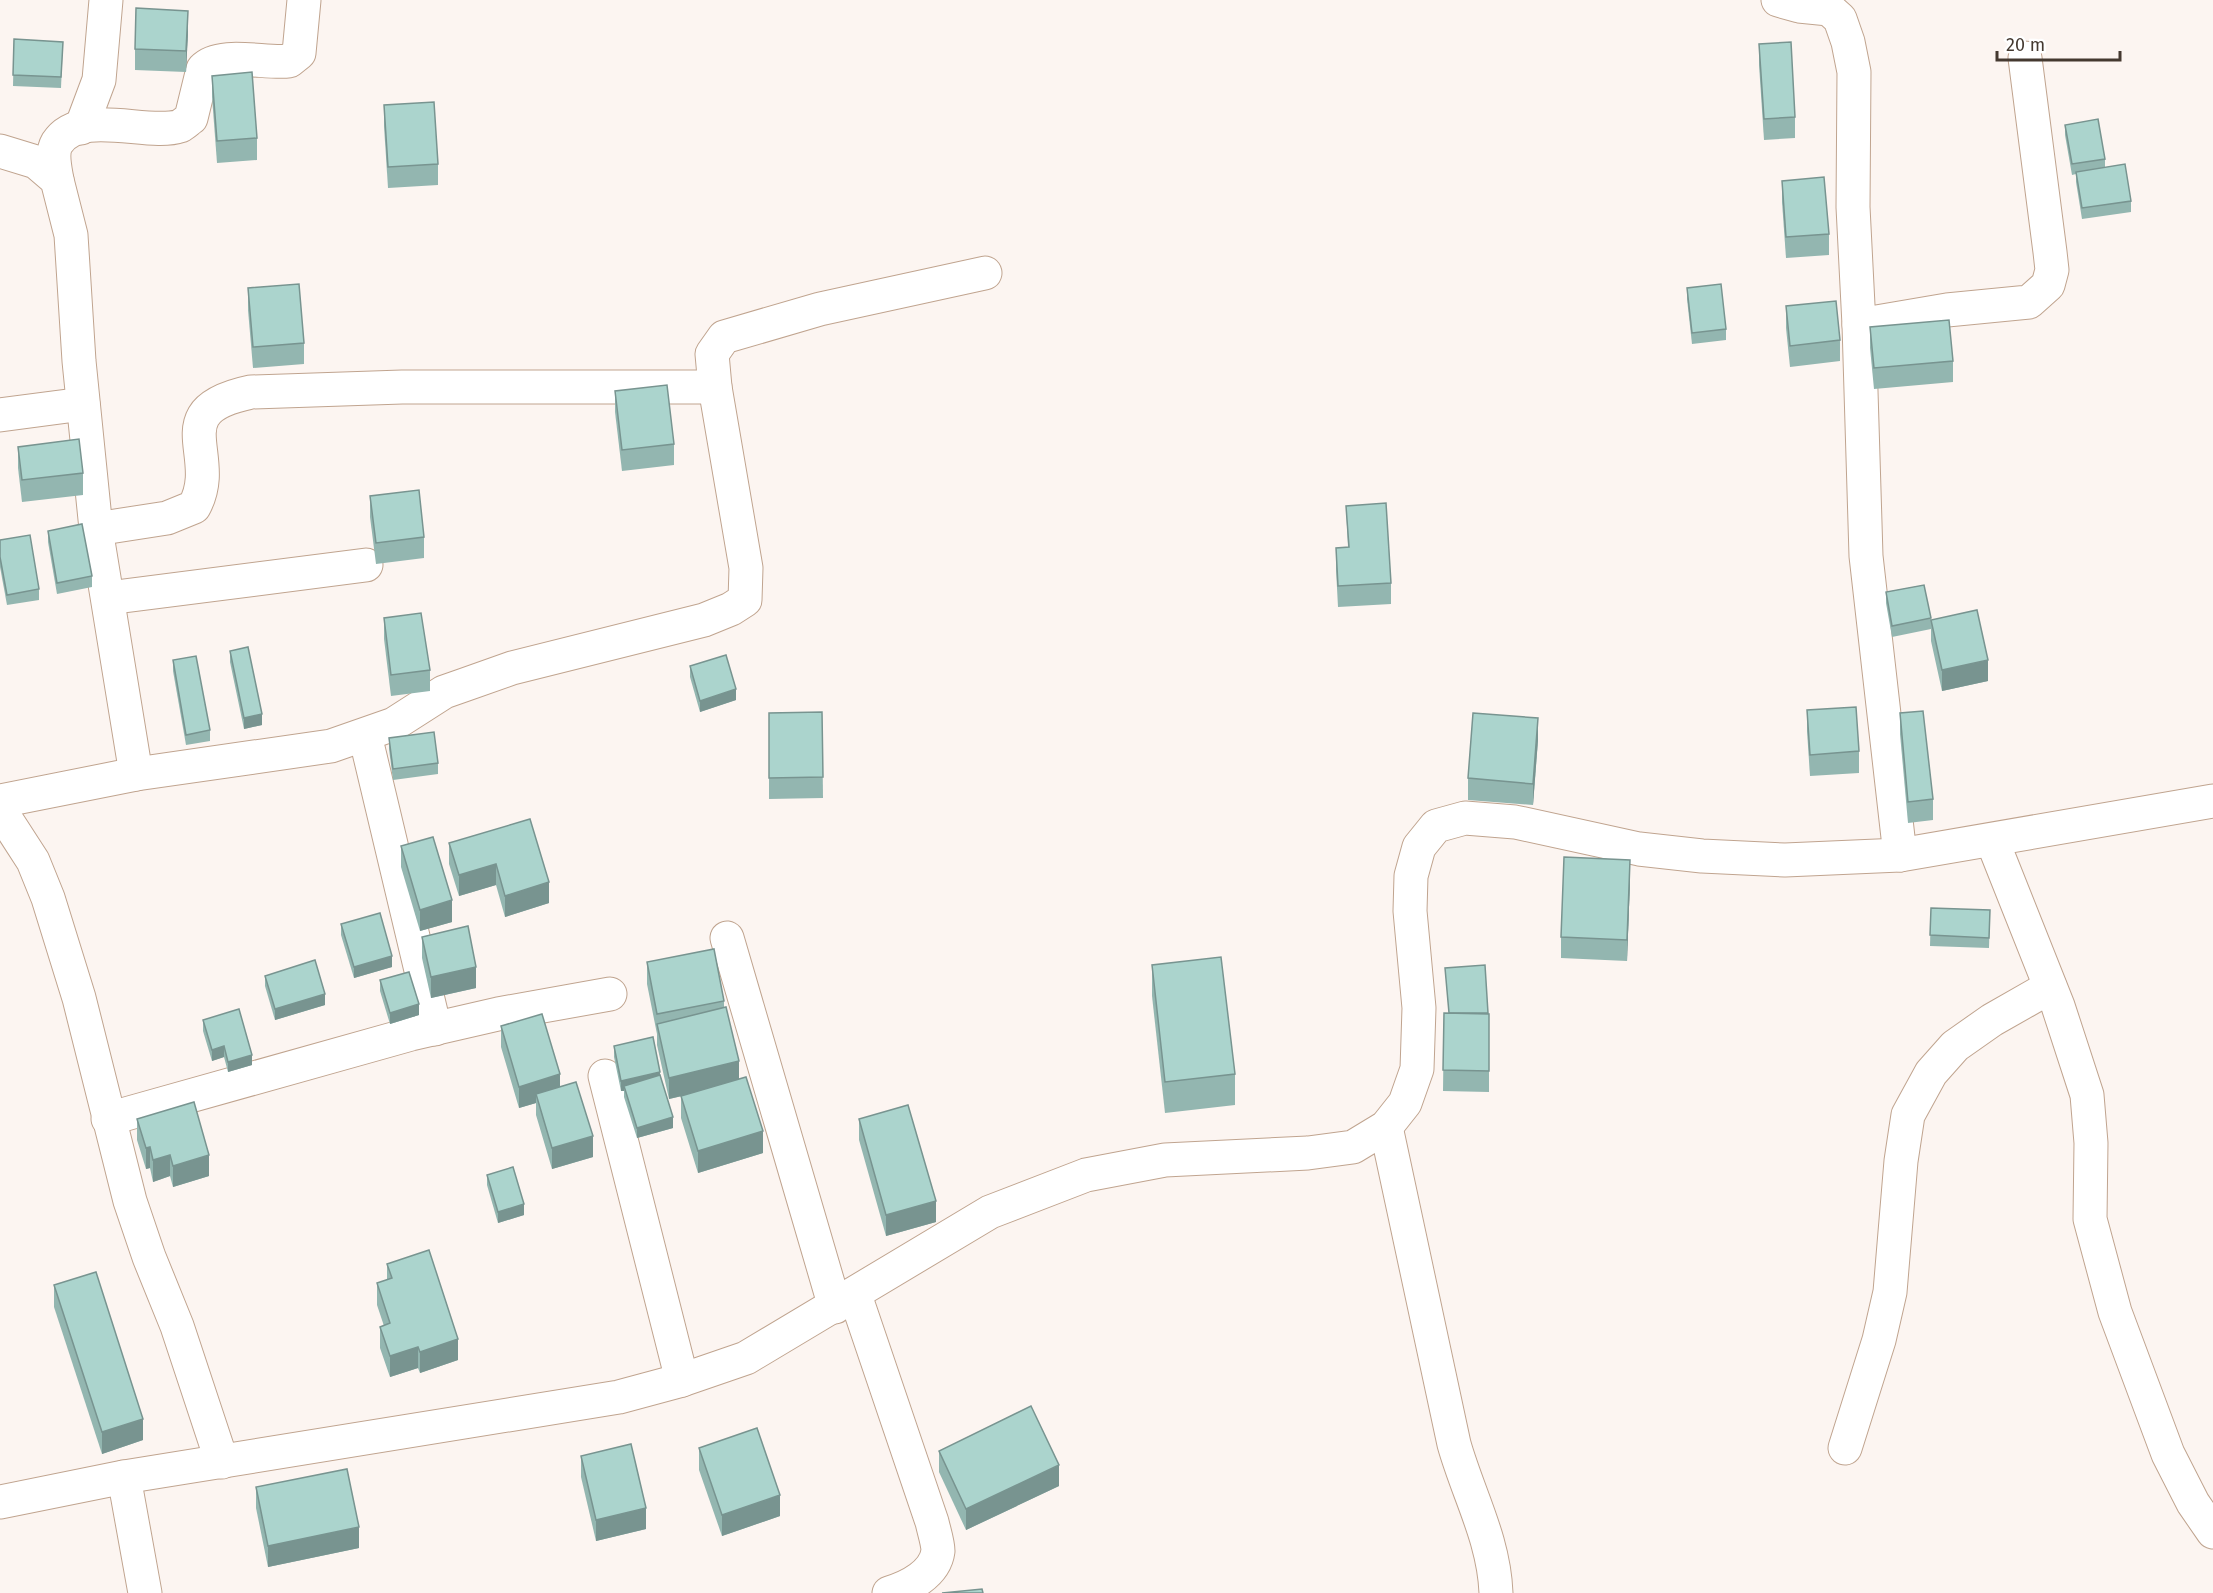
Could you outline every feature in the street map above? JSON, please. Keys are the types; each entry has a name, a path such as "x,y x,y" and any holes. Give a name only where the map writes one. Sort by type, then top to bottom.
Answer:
{"street":[{"path":"81,128 99,80 106,0"},
{"path":"136,774 96,529 83,404 71,235 57,180 54,155 57,143 68,132 81,128 105,125 179,126 192,118 202,69 206,65 226,60 290,62 299,53 304,0"},
{"path":"1778,0 1798,6 1829,9 1840,19 1848,42 1854,72 1853,207 1866,556 1900,855"},
{"path":"1858,325 1947,310 2029,302 2048,285 2052,270 2025,58"},
{"path":"0,151 36,162 57,180"},
{"path":"0,801 136,774 331,746 394,724 454,688 512,668 704,620 731,609 745,600 746,568 715,387 712,354 724,337 820,309 985,273"},
{"path":"96,529 167,518 194,507 200,497 202,475 200,421 206,410 215,403 232,396 250,392 402,387 715,387"},
{"path":"0,415 83,404"},
{"path":"108,598 366,565"},
{"path":"365,735 435,1029"},
{"path":"0,1502 124,1477 619,1398 746,1358 845,1301 990,1212 1086,1175 1165,1160 1308,1153 1353,1147 1386,1127 1405,1103 1417,1069 1419,1008 1410,911 1411,876 1419,847 1436,826 1465,818 1515,822 1639,849 1701,856 1785,860 1900,855 2213,801"},
{"path":"0,810 33,861 48,898 79,998 130,1201 149,1257 177,1326 222,1462"},
{"path":"1992,840 2050,987 2087,1095 2091,1143 2090,1219 2097,1253 2140,1383 2168,1454 2193,1503 2213,1532"},
{"path":"727,938 845,1301 932,1522 938,1551 927,1573 904,1589 889,1593"},
{"path":"1845,1448 1879,1340 1890,1292 1901,1161 1908,1114 1931,1073 1955,1047 1992,1020 2050,987"},
{"path":"108,1119 435,1029 610,994"},
{"path":"605,1076 682,1380"},
{"path":"1386,1127 1454,1444 1487,1538 1496,1593"},
{"path":"124,1477 145,1593"}],"building":[{"path":"136,8 188,11 186,51 135,49"},
{"path":"14,39 63,42 61,77 13,75"},
{"path":"1791,42 1795,117 1764,119 1759,44"},
{"path":"252,72 257,138 217,141 212,76"},
{"path":"434,102 438,164 388,167 384,105"},
{"path":"2098,119 2105,159 2072,164 2065,125"},
{"path":"2125,164 2131,201 2082,208 2076,172"},
{"path":"1824,177 1829,234 1786,237 1782,181"},
{"path":"299,284 304,343 253,347 248,288"},
{"path":"1721,284 1726,329 1692,333 1687,288"},
{"path":"1836,301 1840,340 1790,346 1786,306"},
{"path":"1949,320 1953,361 1874,368 1870,327"},
{"path":"667,385 674,444 622,450 615,391"},
{"path":"79,439 83,473 22,480 18,447"},
{"path":"419,490 424,537 376,543 370,496"},
{"path":"1386,503 1391,583 1338,586 1336,548 1349,547 1346,506"},
{"path":"82,524 92,576 57,583 48,531"},
{"path":"30,535 39,589 7,595 0,557 0,540"},
{"path":"1924,585 1931,618 1892,626 1886,592"},
{"path":"1977,610 1988,660 1942,670 1931,620"},
{"path":"421,613 430,670 391,675 384,618"},
{"path":"248,647 262,714 244,718 230,651"},
{"path":"726,655 736,689 700,701 690,666"},
{"path":"196,656 210,730 186,735 173,660"},
{"path":"1856,707 1859,751 1810,755 1807,710"},
{"path":"1923,711 1933,799 1908,802 1900,713"},
{"path":"822,712 823,777 769,778 769,713"},
{"path":"1473,713 1538,718 1533,784 1468,778"},
{"path":"434,732 438,763 393,769 389,738"},
{"path":"530,819 549,882 505,896 496,864 459,875 449,843"},
{"path":"433,837 452,900 420,910 401,846"},
{"path":"1564,857 1630,860 1627,940 1561,937"},
{"path":"1931,908 1990,910 1989,938 1930,935"},
{"path":"380,913 392,956 354,967 341,924"},
{"path":"468,926 476,967 431,977 422,937"},
{"path":"714,949 724,1001 657,1014 647,962"},
{"path":"1221,957 1235,1074 1165,1082 1152,965"},
{"path":"315,960 325,994 275,1009 265,976"},
{"path":"1485,965 1488,1013 1449,1013 1445,968"},
{"path":"409,972 419,1004 390,1013 380,980"},
{"path":"726,1007 739,1061 669,1078 657,1024"},
{"path":"239,1009 252,1055 228,1062 224,1046 212,1050 203,1020"},
{"path":"1444,1013 1489,1014 1489,1071 1443,1070"},
{"path":"542,1014 560,1074 519,1087 501,1026"},
{"path":"653,1037 660,1072 621,1081 614,1046"},
{"path":"660,1075 673,1117 637,1128 624,1086"},
{"path":"746,1077 763,1131 698,1151 681,1096"},
{"path":"576,1082 593,1136 552,1148 536,1094"},
{"path":"194,1102 209,1155 173,1166 170,1155 153,1160 150,1147 146,1148 137,1119"},
{"path":"908,1105 936,1201 886,1215 859,1119"},
{"path":"513,1167 524,1204 498,1212 487,1175"},
{"path":"429,1250 458,1339 420,1352 418,1347 390,1356 380,1327 390,1323 377,1283 392,1278 387,1264"},
{"path":"96,1272 143,1419 102,1432 54,1285"},
{"path":"1031,1406 1059,1465 966,1509 939,1451"},
{"path":"757,1428 780,1495 722,1515 699,1448"},
{"path":"631,1444 646,1508 596,1520 581,1456"},
{"path":"347,1469 359,1527 268,1546 256,1487"},
{"path":"982,1589 983,1593 942,1593"}]}
